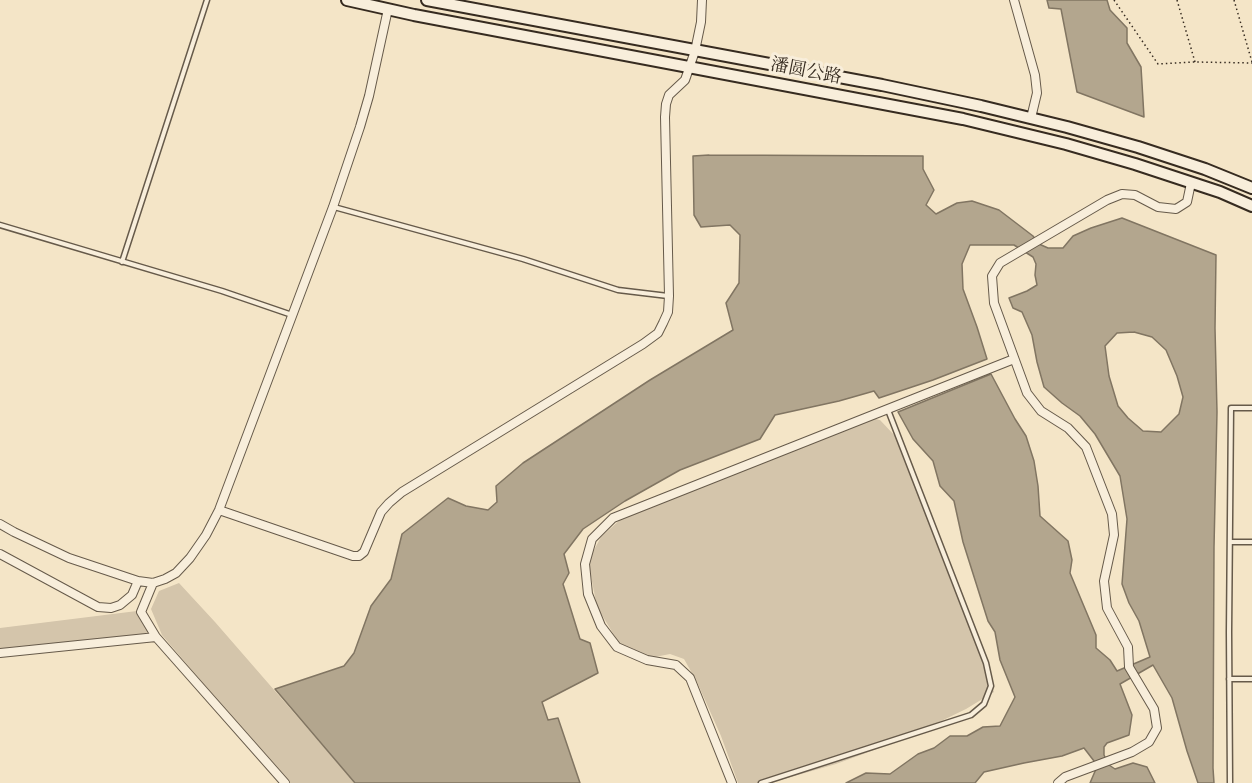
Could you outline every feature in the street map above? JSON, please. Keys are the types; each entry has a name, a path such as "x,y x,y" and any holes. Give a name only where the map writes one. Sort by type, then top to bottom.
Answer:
{"main road":[{"name":"潘圆公路","path":"347,0 963,119 1066,144 1135,164 1220,192 1252,206"},
{"name":"潘圆公路","path":"427,0 882,85 981,106 1138,147 1205,169 1252,188"}],"street":[{"path":"219,510 353,556 359,556 364,552 381,512 402,492 658,333 668,312 669,296 666,104 669,95 685,80 690,66 701,22 702,0"},
{"path":"1014,0 1035,75 1037,93 1031,118"},
{"path":"0,524 69,558 138,581 153,583 165,579 176,573 190,558 206,536 219,510 333,207 366,106 388,9"},
{"path":"1058,783 1065,777 1132,752 1149,742 1157,728 1154,709 1129,667 1128,646 1107,608 1104,581 1114,536 1112,514 1086,447 1068,428 1041,411 1027,393 994,303 992,276 1000,263 1107,200 1122,194 1135,195 1158,207 1176,209 1187,202 1191,183"},
{"path":"732,783 690,678 676,665 647,660 617,646 602,627 588,594 585,564 592,539 613,518 1014,359"},
{"path":"0,554 98,607 111,608 120,605 132,595 138,581"},
{"path":"153,583 141,612 156,637 285,783"},
{"path":"0,653 156,637"}],"lane":[{"path":"122,262 207,0"},
{"path":"333,207 523,259 618,290 669,296"},
{"path":"0,225 222,291 292,315"},
{"path":"1230,783 1231,408 1252,408"},
{"path":"761,783 971,715 984,704 991,686 986,663 887,409"},
{"path":"1230,542 1252,542"},
{"path":"1229,679 1252,679"}],"path":[{"path":"1114,0 1158,64 1252,63 1234,0"},
{"path":"1177,0 1195,62"}],"shaded area":[{"path":"1047,0 1107,0 1110,10 1127,28 1127,43 1141,67 1144,117 1077,92 1061,9 1049,8"},
{"path":"693,156 923,156 923,169 934,190 926,205 936,214 957,203 972,201 999,210 1033,236 1039,244 1048,248 1063,248 1073,236 1122,218 1216,255 1214,783 1198,783 1172,698 1153,665 1120,684 1132,715 1129,735 1107,743 1104,747 1104,755 1109,765 1115,769 1133,763 1147,767 1155,783 1090,783 1096,769 1094,761 1084,748 1062,756 984,772 975,783 846,783 866,773 890,774 918,754 934,748 950,736 967,736 983,727 1000,726 1015,697 1000,660 995,632 988,621 963,542 954,501 940,486 933,461 913,439 898,412 991,374 1026,436 1034,461 1040,516 1068,541 1072,560 1070,573 1096,635 1096,648 1110,660 1117,671 1150,657 1139,621 1122,584 1127,519 1120,476 1095,434 1080,416 1044,387 1032,335 1022,312 1013,308 1009,298 1037,285 1036,264 1033,257 1014,245 970,245 962,264 963,289 987,359 879,398 874,391 775,415 760,439 680,470 625,501 583,529 564,554 569,573 563,584 580,639 590,643 598,673 542,702 548,720 558,718 580,783 355,783 275,689 344,666 354,653 371,606 391,579 402,534 448,498 466,506 488,510 497,502 496,486 523,463 650,380 733,330 726,303 739,283 740,235 730,225 701,227 694,215","holes":["1134,332 1152,337 1166,350 1183,397 1179,414 1161,432 1143,431 1118,406 1109,376 1105,346 1117,333"]},
{"path":"862,416 880,420 896,437 994,692 966,709 904,739 836,764 770,783 738,783 721,736 684,659 670,654 645,659 625,653 597,607 588,561 601,537 621,519"},
{"path":"179,583 355,783 288,783 162,635 151,609 159,591"},
{"path":"145,610 151,637 0,655 0,628"}]}
